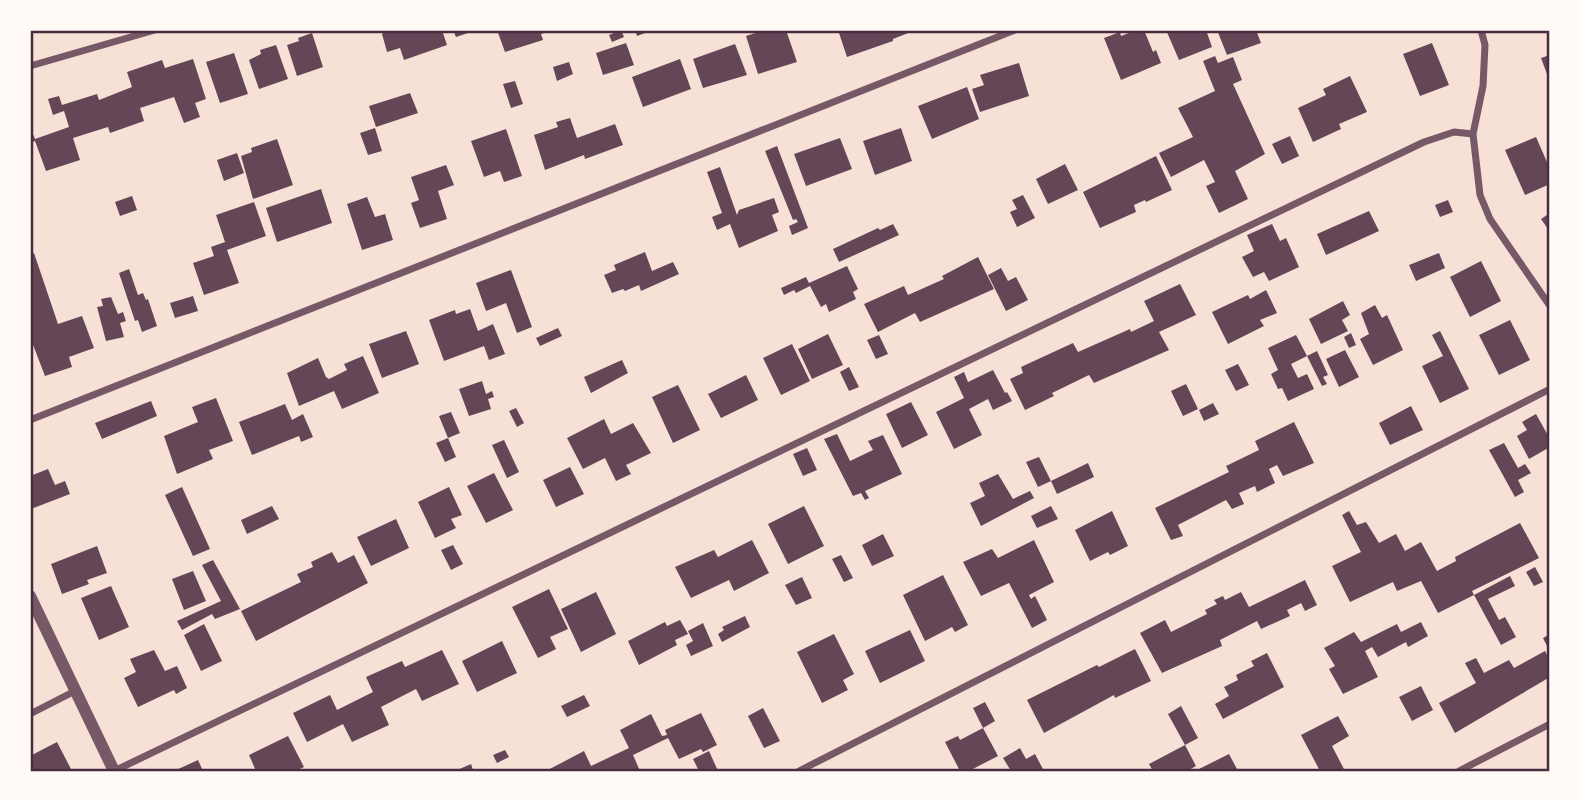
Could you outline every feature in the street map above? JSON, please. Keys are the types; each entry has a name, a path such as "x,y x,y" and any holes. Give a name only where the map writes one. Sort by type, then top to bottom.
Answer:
{"street":[{"path":"30,66 155,30"},
{"path":"30,420 1015,30"},
{"path":"1481,30 1485,45 1483,86 1472,134 1480,195 1490,219 1550,306"},
{"path":"30,596 114,771 1424,142 1454,132 1472,134"},
{"path":"799,771 1550,389"},
{"path":"30,714 75,691"},
{"path":"1459,771 1550,724"}],"building":[{"path":"387,30 442,30 447,45 404,60 400,48 387,52 382,34"},
{"path":"453,30 477,30 456,37"},
{"path":"497,30 553,30 541,34 543,40 505,52"},
{"path":"621,30 624,37 612,42 609,35"},
{"path":"635,30 653,30 637,36"},
{"path":"765,30 786,30 797,62 758,74 746,36"},
{"path":"838,30 916,30 847,57"},
{"path":"1144,30 1161,63 1121,80 1104,38"},
{"path":"1166,30 1206,30 1212,47 1179,60"},
{"path":"1217,30 1256,30 1261,43 1227,55"},
{"path":"312,33 323,67 297,76 287,45"},
{"path":"626,43 634,65 603,75 596,53"},
{"path":"1432,43 1449,85 1420,96 1403,54"},
{"path":"735,44 747,75 703,88 693,59"},
{"path":"276,45 288,79 259,89 249,60 261,54 260,50"},
{"path":"234,53 248,94 220,103 206,62"},
{"path":"1550,55 1550,82 1541,58"},
{"path":"1215,56 1218,63 1233,57 1242,80 1233,84 1265,154 1235,171 1248,199 1219,213 1206,186 1215,182 1204,160 1171,177 1159,153 1193,137 1178,108 1215,91 1203,61"},
{"path":"193,59 206,99 195,103 200,117 184,123 174,97 140,108 144,121 110,133 108,127 73,138 80,160 46,171 35,141 30,143 30,127 35,139 69,127 64,111 53,115 48,99 59,96 62,105 97,94 99,100 132,87 127,72 162,60 165,68"},
{"path":"680,59 691,89 643,107 632,77"},
{"path":"569,62 573,74 557,81 553,67"},
{"path":"1019,63 1029,96 980,112 972,89 984,85 980,75"},
{"path":"1350,76 1367,112 1339,124 1341,129 1313,142 1298,108 1326,95 1323,89"},
{"path":"515,81 523,104 511,108 503,84"},
{"path":"967,87 979,119 932,139 918,106"},
{"path":"410,93 418,113 376,127 369,106"},
{"path":"570,118 577,138 615,124 623,145 585,159 584,155 545,170 534,135 558,127 556,122"},
{"path":"375,128 382,151 368,155 360,133"},
{"path":"901,128 912,161 875,175 863,141"},
{"path":"506,129 522,176 504,182 500,171 484,177 471,141"},
{"path":"1290,136 1299,156 1282,164 1272,144"},
{"path":"1536,137 1550,169 1550,184 1525,195 1505,150"},
{"path":"840,138 852,169 806,186 794,154"},
{"path":"277,139 293,185 253,199 241,156 252,152 251,148"},
{"path":"777,146 808,228 792,235 789,226 798,222 793,220 765,151"},
{"path":"237,153 244,173 224,181 217,160"},
{"path":"1156,156 1172,190 1134,205 1136,212 1100,228 1083,192"},
{"path":"1065,164 1078,190 1048,204 1036,179"},
{"path":"446,165 454,185 438,191 447,219 420,228 411,203 419,200 411,177"},
{"path":"720,167 737,215 739,210 774,198 779,212 772,215 778,231 739,248 730,224 717,230 712,217 722,213 707,172"},
{"path":"321,189 332,223 277,242 266,208"},
{"path":"1023,195 1035,218 1017,227 1010,212 1017,209 1012,200"},
{"path":"132,196 137,210 120,216 115,202"},
{"path":"367,197 375,217 385,214 393,240 362,250 347,204"},
{"path":"1448,200 1453,212 1440,217 1435,205"},
{"path":"254,202 266,236 227,250 239,283 204,295 193,263 214,256 211,247 225,242 216,215"},
{"path":"1369,211 1379,231 1326,255 1317,234"},
{"path":"1550,213 1550,232 1541,219"},
{"path":"893,224 899,235 839,262 833,249"},
{"path":"1272,224 1280,241 1286,238 1299,267 1269,281 1264,272 1253,277 1242,257 1254,251 1247,235"},
{"path":"645,252 652,271 673,262 679,274 641,291 639,285 612,293 604,275 616,270 614,265"},
{"path":"34,253 58,324 82,316 94,348 69,357 72,367 45,376 30,337 30,255"},
{"path":"1439,253 1445,268 1416,281 1409,265"},
{"path":"978,257 994,289 920,322 915,313 878,332 864,304 904,286 908,295 944,279 942,276"},
{"path":"1481,261 1501,301 1470,317 1450,277"},
{"path":"847,266 858,289 853,292 856,299 829,312 826,304 821,307 810,286 784,295 781,288 806,277 809,283"},
{"path":"1001,268 1008,281 1016,277 1028,300 1006,311 988,275"},
{"path":"129,269 138,295 143,293 146,300 148,299 157,326 142,332 138,320 135,321 119,273"},
{"path":"511,270 532,327 517,333 506,303 486,311 476,283"},
{"path":"1180,284 1196,315 1159,332 1169,350 1094,383 1089,375 1025,410 1010,379 1023,373 1021,367 1073,343 1078,352 1154,321 1144,301"},
{"path":"1266,290 1277,313 1260,320 1264,326 1228,344 1212,312 1248,295 1250,299"},
{"path":"193,296 198,311 175,318 170,303"},
{"path":"111,297 118,314 123,312 126,321 120,323 124,337 106,341 97,307 103,306 101,299"},
{"path":"1343,301 1350,315 1342,320 1348,331 1321,344 1309,319"},
{"path":"1375,305 1382,318 1387,315 1403,350 1373,365 1360,339 1369,334 1361,313"},
{"path":"470,309 478,331 493,324 505,354 489,360 484,346 444,361 429,320 455,310 456,314"},
{"path":"1510,320 1530,360 1499,375 1479,335"},
{"path":"558,328 562,336 540,346 536,338"},
{"path":"406,331 419,364 382,378 369,344"},
{"path":"1440,331 1469,389 1440,403 1422,366 1443,356 1432,335"},
{"path":"1351,333 1356,345 1349,348 1344,337"},
{"path":"828,334 843,365 812,379 798,349"},
{"path":"879,335 888,354 876,359 867,340"},
{"path":"1296,335 1307,356 1291,364 1298,378 1307,374 1314,389 1288,401 1271,374 1278,370 1268,348"},
{"path":"792,344 810,381 781,395 763,358"},
{"path":"1345,350 1359,377 1339,387 1326,359"},
{"path":"1317,351 1328,375 1323,377 1327,384 1322,386 1307,356"},
{"path":"363,356 379,393 342,409 334,391 299,406 287,373 318,358 329,379 347,370 344,364"},
{"path":"622,360 628,373 591,393 584,377"},
{"path":"1238,364 1249,385 1236,391 1225,370"},
{"path":"849,367 859,387 849,391 840,372"},
{"path":"993,370 1012,401 993,410 988,399 969,409 982,435 954,449 936,412 964,398 954,377 964,372 968,382"},
{"path":"746,375 758,400 721,418 708,394"},
{"path":"482,381 486,394 492,391 494,397 488,399 491,409 469,416 459,389"},
{"path":"1186,384 1198,409 1183,416 1171,391"},
{"path":"678,385 700,430 673,443 652,397"},
{"path":"216,398 233,441 209,450 213,459 177,474 164,436 198,422 192,407"},
{"path":"151,401 157,416 102,439 95,423"},
{"path":"911,402 928,435 902,448 886,414"},
{"path":"1213,403 1219,414 1204,421 1199,410"},
{"path":"285,404 292,420 303,414 313,437 301,442 299,436 252,455 239,422"},
{"path":"1411,406 1423,430 1390,445 1379,423"},
{"path":"516,408 524,423 517,427 509,411"},
{"path":"451,412 460,433 448,438 439,416"},
{"path":"1536,414 1550,439 1550,447 1529,459 1517,436 1527,430 1522,422"},
{"path":"604,419 611,434 633,423 651,453 626,465 631,474 616,481 605,458 583,469 567,438"},
{"path":"1294,422 1314,463 1283,476 1277,465 1269,469 1275,483 1257,492 1255,486 1239,493 1244,504 1232,509 1226,500 1178,525 1183,536 1171,540 1155,508 1229,472 1226,466 1259,450 1255,441"},
{"path":"837,434 850,461 873,450 868,441 883,435 902,474 865,491 869,498 865,500 861,493 853,496 824,439"},
{"path":"448,438 456,457 445,462 436,443"},
{"path":"504,440 519,472 507,478 492,445"},
{"path":"1504,443 1518,468 1525,464 1531,473 1518,480 1524,492 1515,497 1489,450"},
{"path":"807,448 817,470 803,476 793,454"},
{"path":"1039,457 1051,481 1038,487 1026,462"},
{"path":"1088,463 1094,477 1057,494 1051,481"},
{"path":"570,467 584,494 556,507 543,480"},
{"path":"48,469 55,485 65,481 70,494 31,509 30,476"},
{"path":"494,473 513,510 486,523 467,486"},
{"path":"998,474 1013,499 1030,491 1034,498 981,526 970,503 985,496 979,483"},
{"path":"182,487 210,549 193,556 165,495"},
{"path":"449,487 462,515 451,519 456,528 435,538 418,502"},
{"path":"272,506 279,519 247,534 241,520"},
{"path":"804,506 824,546 788,564 768,524"},
{"path":"1051,506 1058,519 1037,528 1031,516"},
{"path":"1112,511 1128,546 1090,561 1075,530"},
{"path":"1349,511 1357,525 1366,522 1379,543 1396,534 1405,551 1421,542 1437,571 1456,561 1455,557 1520,523 1539,558 1472,591 1474,595 1438,613 1421,581 1397,591 1393,582 1350,602 1332,566 1361,552 1342,515"},
{"path":"396,519 409,548 371,566 357,537"},
{"path":"883,534 894,556 872,566 862,545"},
{"path":"752,540 769,573 734,591 729,580 691,598 675,567 714,550 718,557"},
{"path":"1034,540 1054,582 1029,595 1031,599 1035,596 1047,620 1032,628 1009,583 981,596 963,562 992,549 998,558"},
{"path":"453,545 463,564 451,570 441,550"},
{"path":"97,546 107,573 87,580 89,584 62,594 51,564"},
{"path":"332,552 338,563 354,555 368,583 256,641 241,611 301,582 297,574 313,567 311,562"},
{"path":"841,555 853,578 844,582 832,559"},
{"path":"213,560 240,609 215,619 212,614 182,630 177,621 221,601 202,565"},
{"path":"1535,567 1543,582 1534,586 1526,572"},
{"path":"193,571 206,601 184,610 172,579"},
{"path":"943,575 968,625 955,632 952,627 925,641 903,595"},
{"path":"1510,576 1515,586 1488,599 1499,620 1505,617 1516,637 1501,645 1474,595"},
{"path":"802,577 812,598 796,605 785,585"},
{"path":"1305,580 1317,605 1305,611 1301,603 1287,610 1290,616 1261,629 1257,621 1220,640 1222,646 1162,673 1140,633 1165,620 1171,632 1207,614 1205,610 1217,604 1214,600 1223,596 1225,600 1241,592 1249,607"},
{"path":"111,586 129,627 99,640 81,598"},
{"path":"549,589 568,629 550,637 556,649 538,658 512,607"},
{"path":"596,592 616,634 581,652 561,609"},
{"path":"745,616 750,627 722,642 718,634 724,630 722,627"},
{"path":"680,620 688,634 675,640 677,645 639,665 628,641 665,622 667,626"},
{"path":"1421,622 1428,636 1408,647 1406,642 1378,657 1372,647 1365,651 1378,677 1343,694 1329,669 1335,666 1324,648 1354,632 1361,642 1397,624 1401,632"},
{"path":"703,623 713,646 691,656 686,645 693,641 688,631"},
{"path":"204,624 222,661 201,671 184,635"},
{"path":"910,630 925,661 880,683 865,651"},
{"path":"834,634 854,674 843,680 848,690 822,703 797,652"},
{"path":"1550,634 1550,652 1543,638"},
{"path":"502,641 517,673 477,692 462,661"},
{"path":"1135,649 1151,681 1115,698 1114,695 1044,733 1027,700"},
{"path":"154,650 165,671 177,666 187,688 176,694 174,690 138,707 124,678 136,672 130,659"},
{"path":"442,650 459,684 422,701 416,689 381,707 389,725 352,742 343,724 307,742 293,713 330,695 337,710 373,692 366,677 402,661 405,667"},
{"path":"1545,651 1550,661 1550,677 1455,733 1439,703 1476,683 1465,663 1476,658 1484,673 1509,660 1514,668"},
{"path":"1267,653 1284,687 1223,719 1215,704 1229,696 1224,687 1238,680 1236,675 1254,666 1251,661"},
{"path":"1421,686 1433,710 1412,721 1399,697"},
{"path":"584,695 590,706 567,717 561,706"},
{"path":"985,702 995,721 983,728 973,708"},
{"path":"1181,706 1198,738 1185,745 1168,714"},
{"path":"763,708 780,741 764,748 748,716"},
{"path":"701,713 717,745 703,752 701,749 679,759 668,738 633,755 640,771 546,771 584,751 591,766 629,748 620,730 651,714 662,736 667,735 665,730"},
{"path":"1338,716 1349,736 1332,746 1345,771 1320,771 1301,735"},
{"path":"983,728 998,756 969,771 960,771 945,742 958,736 960,740"},
{"path":"288,736 304,767 295,771 256,771 249,755"},
{"path":"57,742 72,771 32,771 30,756"},
{"path":"1185,745 1196,766 1187,771 1153,771 1149,764"},
{"path":"1020,748 1026,759 1035,754 1044,771 1011,771 1003,758"},
{"path":"505,750 509,757 497,763 493,755"},
{"path":"709,751 718,771 699,771 693,759"},
{"path":"1229,754 1238,771 1195,771"},
{"path":"198,760 203,771 174,771"},
{"path":"471,764 473,770 455,771"}]}
